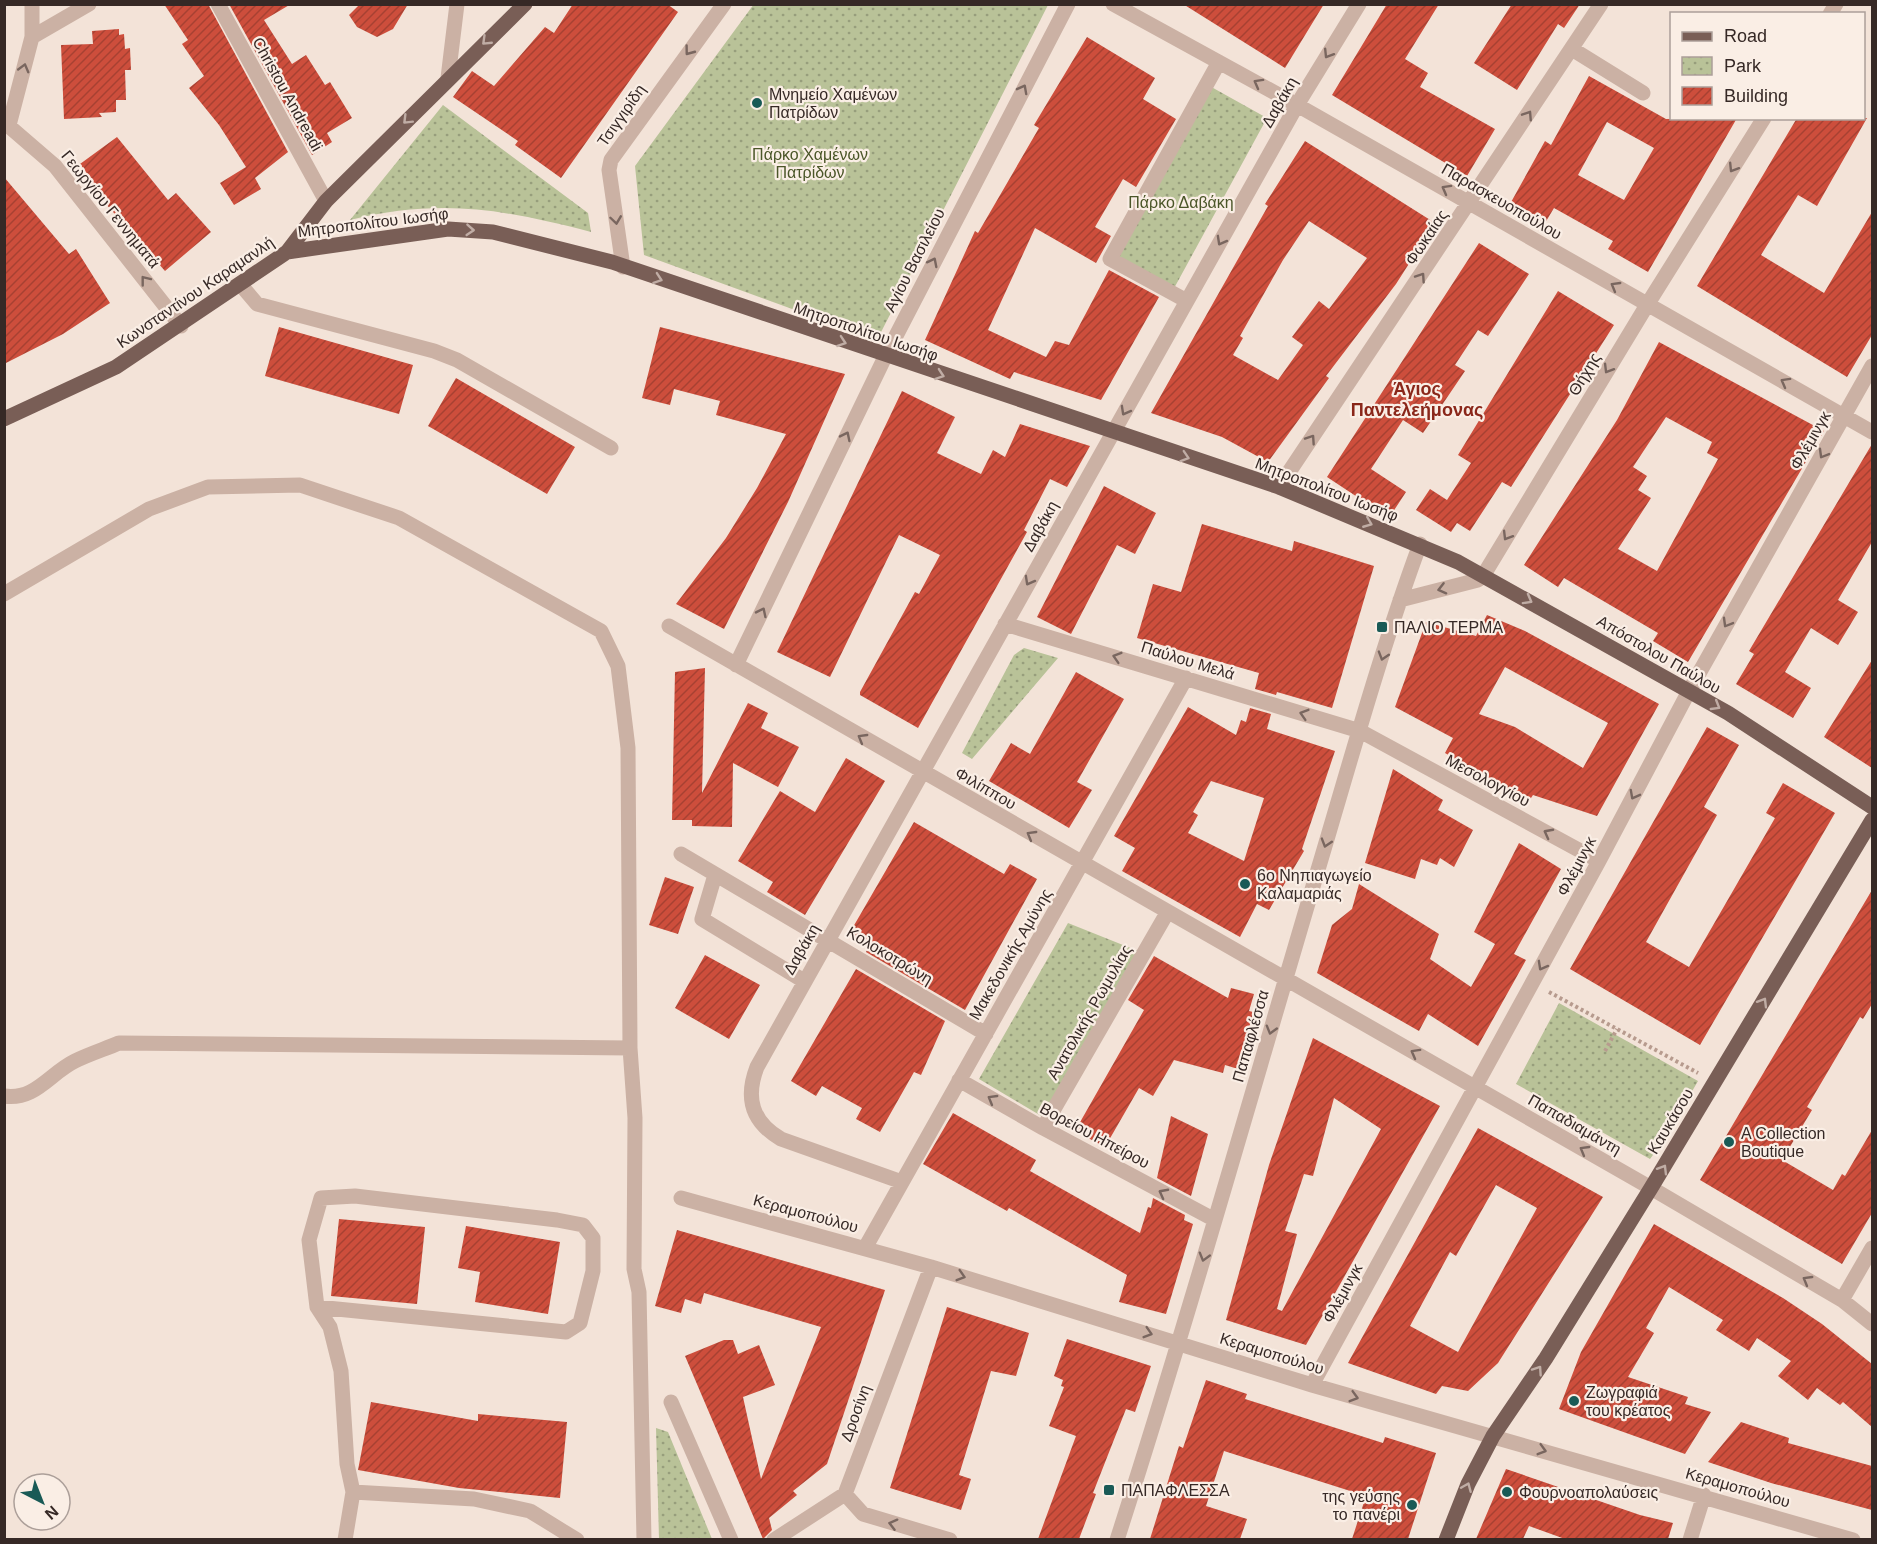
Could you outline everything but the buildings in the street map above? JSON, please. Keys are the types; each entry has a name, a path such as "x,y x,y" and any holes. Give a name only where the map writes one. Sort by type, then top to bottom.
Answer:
{"main road":[{"name":"Κωνσταντίνου Καραμανλή","path":"4,419 116,367 181,326 287,252 326,201 525,4"},
{"name":"Μητροπολίτου Ιωσήφ","path":"287,252 448,229 493,232 623,267 1279,488 1420,544"},
{"name":"Απόστολου Παύλου","path":"1420,544 1483,576 1689,690 1872,807"},
{"name":"Καυκάσου","path":"1446,1539 1468,1484 1493,1436 1546,1358 1651,1188 1872,820"}],"street":[{"path":"7,124 32,37 32,4"},
{"path":"32,37 89,4"},
{"name":"Christou Andreadi","path":"218,4 326,201"},
{"path":"448,78 457,4"},
{"name":"Τσιγγιρίδη","path":"623,267 609,170 611,160 724,4"},
{"name":"Αγίου Βασιλείου","path":"736,664 885,357 1068,4"},
{"name":"Παρασκευοπούλου","path":"1113,4 1471,203 1872,432"},
{"name":"Δαβάκη","path":"902,1182 770,1132 759,1121 750,1102 757,1067 1297,105 1359,4"},
{"name":"Φωκαίας","path":"1279,488 1471,203 1601,4"},
{"path":"1572,49 1643,93"},
{"path":"1187,301 1110,259 1219,62"},
{"name":"Θήχης","path":"1483,576 1647,305 1763,120"},
{"name":"Γεωργίου Γεννηματά","path":"7,124 55,166 181,326"},
{"path":"240,284 257,304 434,351 457,360 611,448"},
{"name":"Φλέμινγκ","path":"1312,1385 1533,983 1689,690 1872,366"},
{"path":"4,594 148,509 208,488 300,485 399,518 601,631 618,666 628,748 630,1048 635,1118 634,1269 639,1292 644,1539"},
{"name":"Παπαφλέσσα","path":"1118,1539 1180,1343 1360,731 1400,600 1420,544"},
{"path":"1400,600 1478,580 1483,576"},
{"name":"Παύλου Μελά","path":"1005,624 1360,731"},
{"name":"Φιλίππου","path":"669,626 1285,981"},
{"name":"Μακεδονικής Αμύνης","path":"865,1248 1186,678"},
{"name":"Μεσολογγίου","path":"1360,731 1599,861"},
{"name":"Κολοκοτρώνη","path":"681,854 986,1034"},
{"path":"716,875 702,919 804,981"},
{"name":"Ανατολικής Ρωμυλίας","path":"1043,1128 1167,913"},
{"name":"Παπαδιαμάντη","path":"1285,981 1651,1188 1842,1300 1872,1324"},
{"path":"4,1096 18,1098 39,1088 73,1062 119,1043 630,1048"},
{"name":"Βορείου Ηπείρου","path":"959,1080 1043,1128 1215,1220"},
{"path":"318,1306 566,1332 580,1323 593,1271 593,1238 583,1225 557,1220 355,1196 321,1198 309,1240 318,1306 330,1327 341,1371 348,1464 353,1492 350,1522 345,1539"},
{"name":"Κεραμοπούλου","path":"681,1198 931,1267 1312,1385 1853,1539"},
{"path":"1842,1300 1872,1248"},
{"name":"Δροσίνη","path":"844,1494 931,1267"},
{"path":"671,1402 731,1539"},
{"path":"353,1492 474,1499 531,1512 577,1539"},
{"path":"774,1539 844,1494 863,1514 950,1539"},
{"path":"1690,1539 1704,1495"}],"path":[{"path":"1533,983 1715,1082"},
{"path":"1605,1051 1617,1029"}],"green space":[{"name":"Πάρκο Χαμένων Πατρίδων","path":"754,4 1048,5 877,340 644,255 635,166"},
{"name":"Πάρκο Δαβάκη","path":"1206,84 1267,118 1172,292 1110,259"},
{"path":"443,105 588,213 591,232 529,217 471,209 413,209 350,220"},
{"path":"1024,648 1058,658 972,759 962,753 1014,655"},
{"path":"1068,923 1138,951 1043,1117 979,1079"},
{"path":"1559,1003 1698,1081 1664,1140 1650,1159 1516,1084"},
{"path":"656,1428 668,1432 712,1539 659,1539"}],"place":[{"name":"Μνημείο Χαμένων Πατρίδων","path":"757,103"},
{"name":"ΠΑΛΙΟ ΤΕΡΜΑ","path":"1382,627"},
{"name":"6ο Νηπιαγωγείο Καλαμαριάς","path":"1245,884"},
{"name":"A Collection Boutique","path":"1729,1142"},
{"name":"Ζωγραφιά του κρέατος","path":"1574,1401"},
{"name":"ΠΑΠΑΦΛΕΣΣΑ","path":"1109,1490"},
{"name":"Φουρνοαπολαύσεις","path":"1507,1492"},
{"name":"της γεύσης το πανέρι","path":"1412,1505"}],"district":[{"name":"Άγιος Παντελεήμονας","path":"1417,399"}]}
